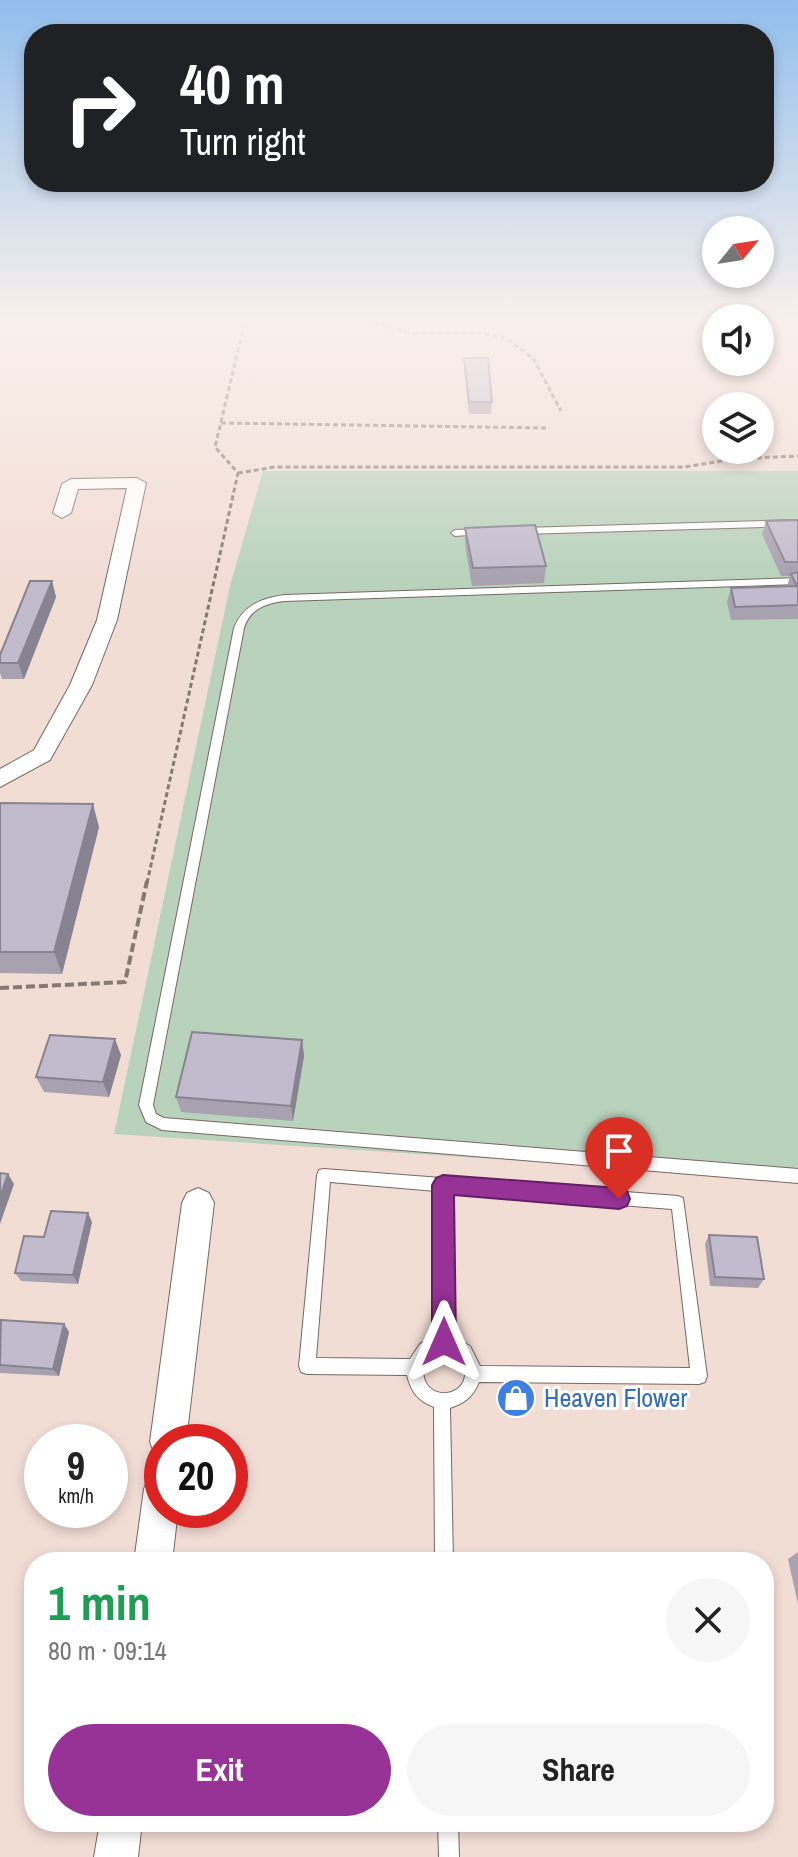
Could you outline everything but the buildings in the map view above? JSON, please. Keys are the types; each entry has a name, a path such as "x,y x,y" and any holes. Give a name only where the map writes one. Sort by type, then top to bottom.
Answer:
{"street":[{"path":"0,779 42,755 81,685 107,620 137,483 71,484 62,513"},
{"path":"170,1424 198,1203"},
{"path":"154,1552 157,1528"},
{"path":"116,1857 120,1832"}],"lane":[{"path":"517,531 798,523"},
{"path":"455,533 486,532"},
{"path":"798,581 285,598 266,601 250,609 242,618 239,628 146,1105 151,1118 162,1124 798,1176"},
{"path":"416,1367 307,1366 324,1175 678,1203 699,1376 473,1374"},
{"path":"443,1185 444,1342"},
{"path":"444,1342 453,1344 467,1355 473,1374 463,1394 449,1401 433,1399 419,1385 416,1367 418,1359 429,1346 444,1342"},
{"path":"442,1401 444,1552"},
{"path":"448,1832 449,1857"}],"path":[{"path":"225,408 215,447 238,473"},
{"path":"221,423 547,428"},
{"path":"238,473 275,467 684,467 735,459 798,456"},
{"path":"0,988 125,982 238,473"}],"green space":[{"path":"263,471 798,471 798,1179 114,1134 230,586"}],"place":[{"name":"Heaven Flower","path":"516,1398"}],"route":[{"path":"444,1342 443,1185 619,1199"}]}
